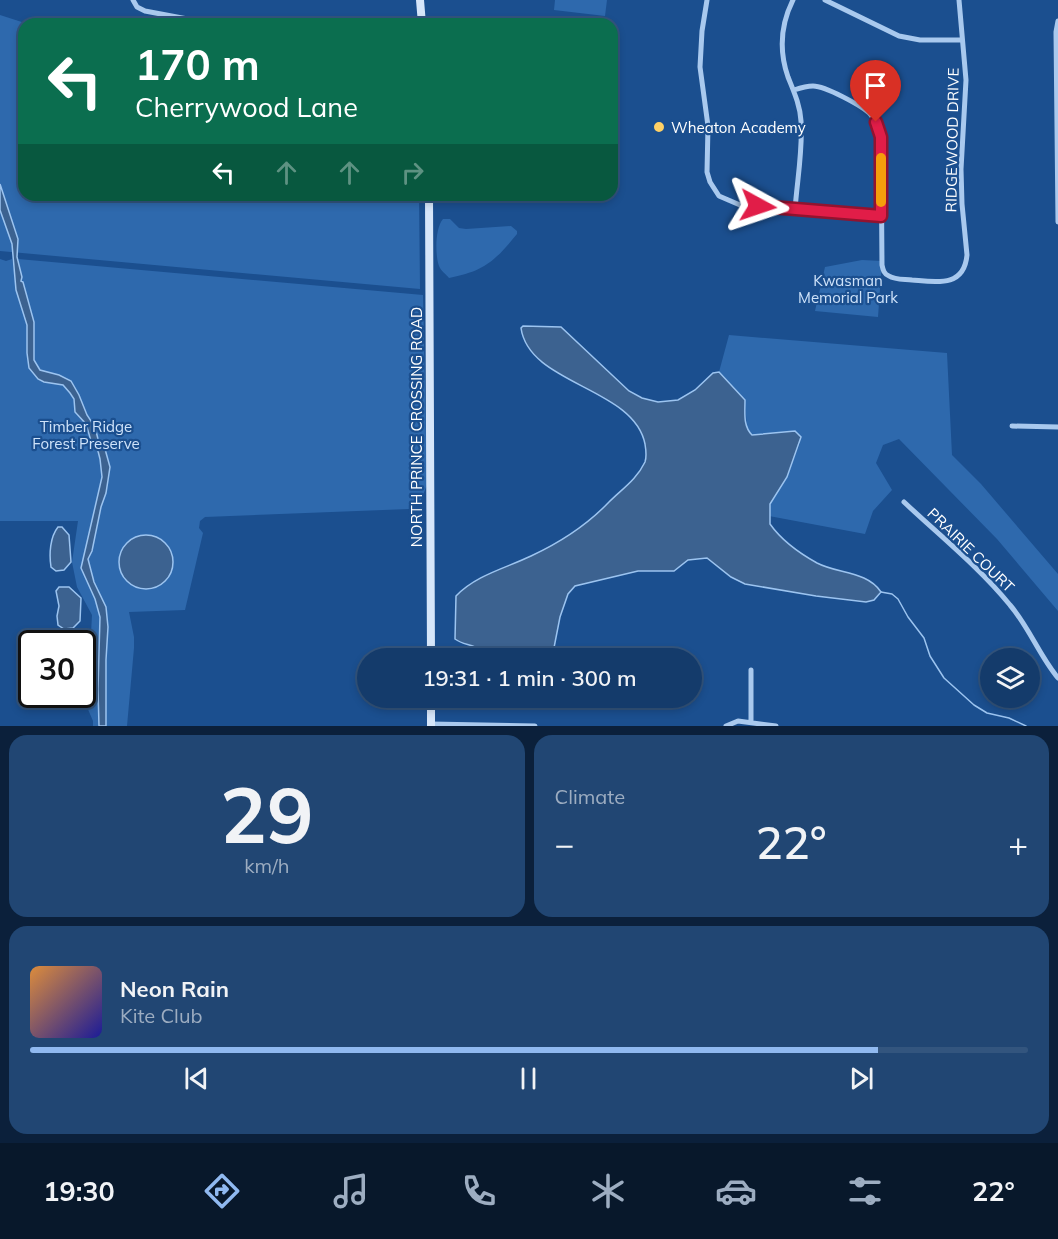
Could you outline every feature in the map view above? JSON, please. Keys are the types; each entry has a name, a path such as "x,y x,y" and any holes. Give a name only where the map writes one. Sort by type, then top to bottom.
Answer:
{"street":[{"path":"133,0 137,7 145,11 182,18"},
{"path":"420,0 422,18"},
{"path":"707,0 700,68 708,126 707,166 710,182 719,196 734,203 881,216 881,137 876,122 870,114 857,105 820,87 812,86 794,90"},
{"path":"793,0 786,18 782,45 785,67 800,112 801,130 795,210"},
{"path":"825,0 899,36 920,40 962,40"},
{"name":"RIDGEWOOD DRIVE","path":"881,216 882,265 888,276 941,282 957,276 965,266 967,255 961,184 966,88 959,0"},
{"path":"1058,21 1058,222"},
{"name":"NORTH PRINCE CROSSING ROAD","path":"429,201 431,648"},
{"path":"1012,426 1058,427"},
{"name":"PRAIRIE COURT","path":"904,502 1000,594 1017,614 1058,678"},
{"path":"751,670 751,722"},
{"path":"430,708 430,725 535,726"},
{"path":"726,726 738,721 776,726"}],"green space":[{"path":"555,0 607,0 605,16 554,10"},
{"path":"0,15 18,21 18,201 419,201 420,289 0,251"},
{"path":"443,219 450,219 459,228 466,229 511,226 517,234 488,264 449,278 440,268 437,255 437,235"},
{"name":"Timber Ridge Forest Preserve","path":"0,259 6,261 12,259 15,275 22,277 18,259 423,295 427,485 421,500 409,509 205,517 200,521 199,528 203,533 185,610 129,612 134,648 127,726 93,726 87,708 96,708 96,630 91,630 92,615 77,587 72,562 78,521 0,521"},
{"name":"Kwasman Memorial Park","path":"862,260 882,261 878,317 815,311 825,267"},
{"path":"729,335 947,353 952,455 981,484 1058,574 1058,611 997,539 899,439 883,445 876,463 892,490 873,511 865,534 769,516 770,504 787,477 800,443 753,435 747,430 745,400 719,372"}],"shaded area":[{"path":"0,184 18,239 17,257 21,281 34,322 34,360 40,370 71,381 95,427 99,443 105,449 110,467 106,493 88,559 94,582 106,607 108,627 106,726 99,726 100,617 95,599 81,568 102,477 100,459 86,424 75,412 74,399 70,393 63,385 38,379 29,368 27,325 16,290 12,244 0,210"},
{"path":"523,326 561,327 629,391 642,398 658,402 678,400 695,390 713,373 719,372 745,400 746,423 752,435 795,431 801,437 787,477 770,504 770,524 785,541 810,559 825,567 860,576 875,585 881,592 874,600 866,602 816,596 745,584 731,577 707,558 688,560 674,571 638,571 575,586 568,594 560,617 554,648 476,648 455,639 456,596 482,577 542,551 582,525 634,479 646,460 645,444 637,425 622,410 603,397 561,375 542,362 528,347 521,328"},
{"path":"58,527 62,527 69,535 71,562 64,570 56,571 51,567 50,551 53,536"},
{"path":"146,535 156,537 165,543 171,552 173,562 171,572 165,581 156,587 146,589 136,587 127,581 121,572 119,562 121,552 127,543 136,537"},
{"path":"59,587 69,587 81,598 80,621 73,628 64,629 58,625 59,606 56,591"}],"waterway":[{"path":"881,592 892,594 898,599 924,638 930,656 944,678 974,705 987,713 1009,718 1026,726"}],"slow traffic":[{"path":"881,158 881,202"}],"place":[{"name":"Wheaton Academy","path":"659,127"}],"route":[{"path":"758,206 881,216 881,137 876,122"}]}
